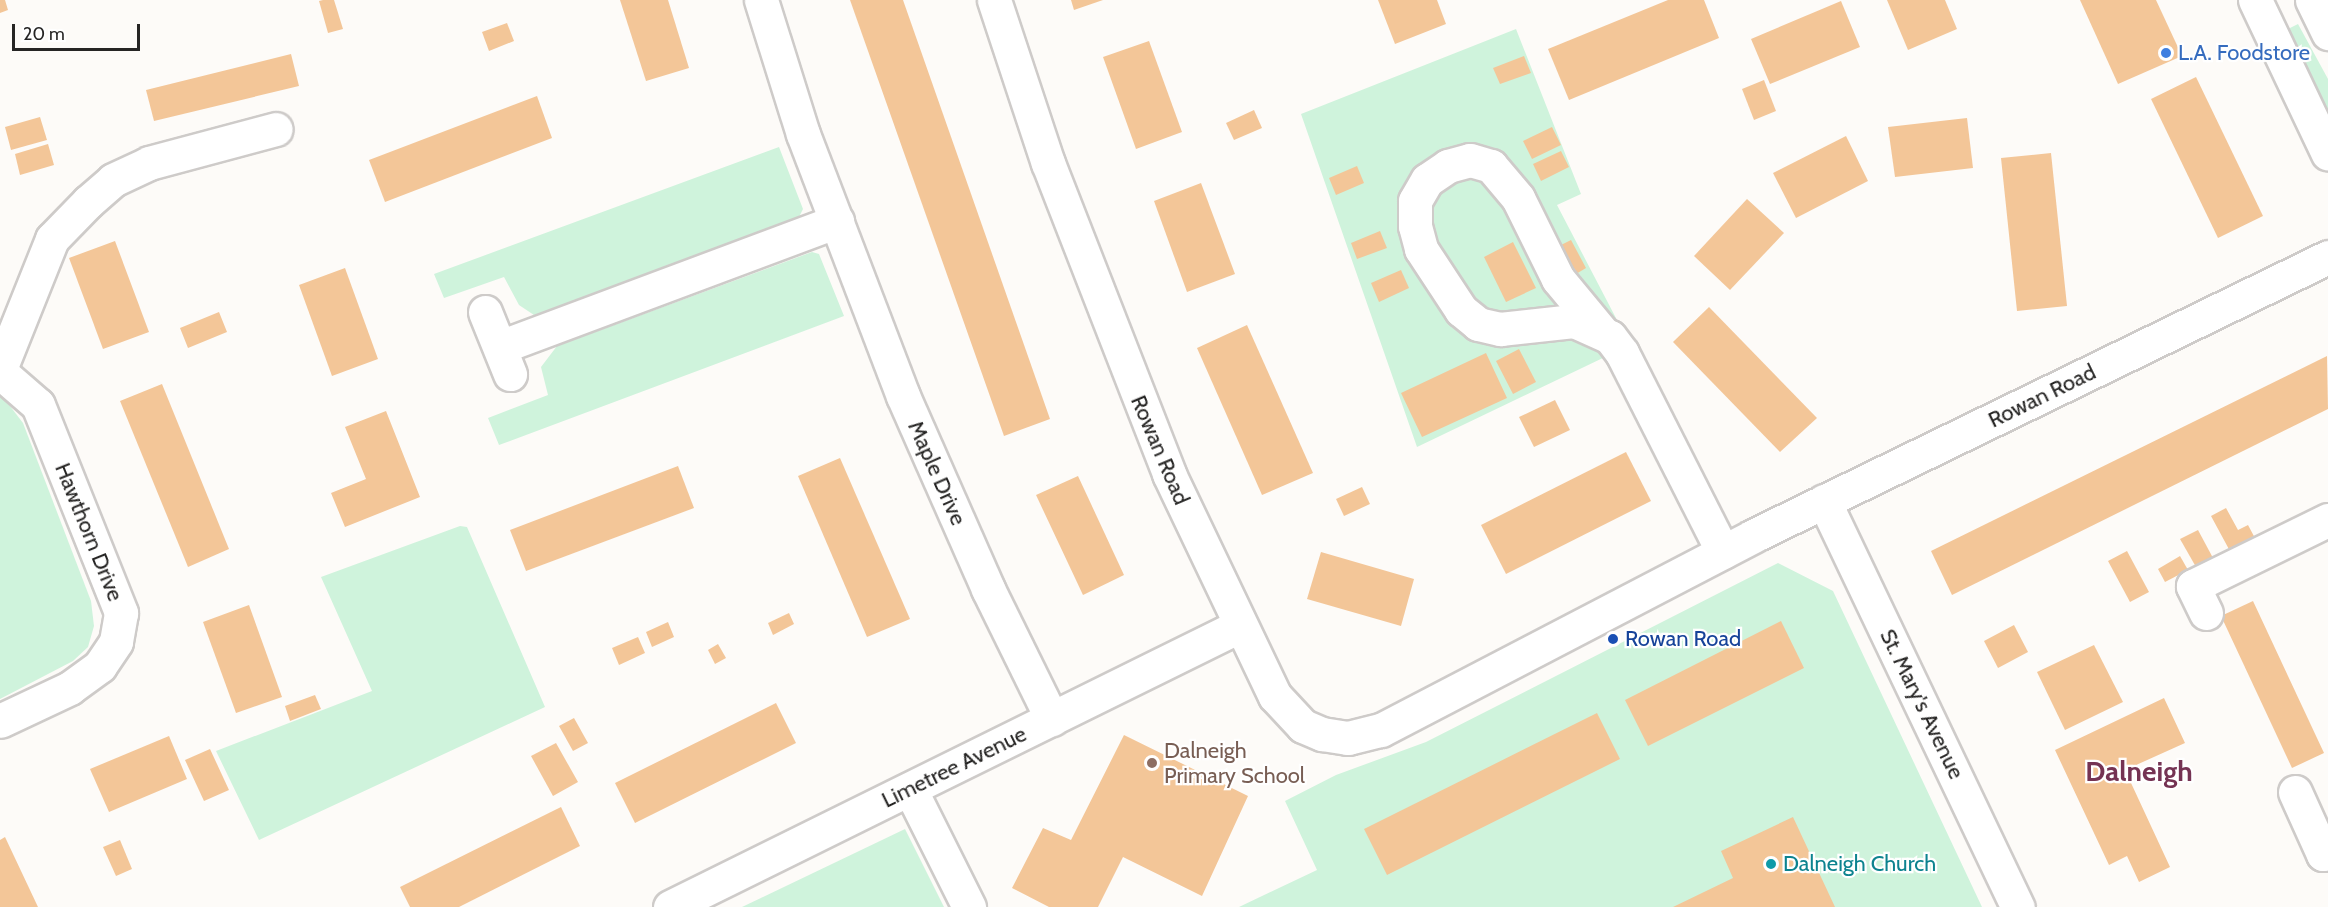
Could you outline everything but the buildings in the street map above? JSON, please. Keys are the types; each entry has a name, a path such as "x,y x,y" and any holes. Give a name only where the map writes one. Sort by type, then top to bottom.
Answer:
{"street":[{"name":"Maple Drive","path":"761,0 803,134 903,396 988,589 1052,719"},
{"name":"Rowan Road","path":"994,0 1097,295 1169,474 1239,626 1284,710 1303,726 1348,738 1381,730 1824,501 2328,257"},
{"path":"2254,0 2328,154"},
{"path":"2312,0 2328,33"},
{"path":"0,371 52,239 113,180 149,163 276,129"},
{"path":"1602,332 1574,321 1500,329 1478,324 1461,310 1421,249 1415,226 1415,201 1427,180 1448,166 1470,160 1491,166 1518,198 1558,279 1622,353 1723,552"},
{"path":"486,312 505,361 837,220"},
{"name":"Hawthorn Drive","path":"0,371 38,405 121,613 116,642 100,666 69,687 0,721"},
{"name":"St. Mary's Avenue","path":"1824,501 2018,907"},
{"path":"2206,613 2193,586 2328,520"},
{"name":"Limetree Avenue","path":"670,907 1239,626"},
{"path":"910,789 969,907"},
{"path":"2295,792 2323,854 2328,852"}],"green space":[{"path":"2298,24 2328,79 2328,118 2288,36 2288,29"},
{"path":"1516,29 1581,194 1557,205 1630,345 1417,447 1301,114"},
{"path":"779,147 803,209 799,217 546,313 534,315 519,305 504,277 444,298 434,274"},
{"path":"812,252 819,254 844,316 499,445 488,418 548,395 541,367 557,346"},
{"path":"0,393 23,423 91,601 94,626 88,647 73,661 0,699"},
{"path":"460,526 467,527 545,707 259,840 216,751 372,691 321,577"},
{"path":"1778,563 1833,591 1982,907 1239,907 1317,870 1285,801 1336,775 1426,742"},
{"path":"905,829 944,907 742,907"}],"place":[{"name":"L.A. Foodstore","path":"2166,53"},
{"name":"Rowan Road","path":"1613,639"},
{"name":"Dalneigh Primary School","path":"1152,763"},
{"name":"Dalneigh Church","path":"1771,864"}],"district":[{"name":"Dalneigh","path":"2139,771"}]}
